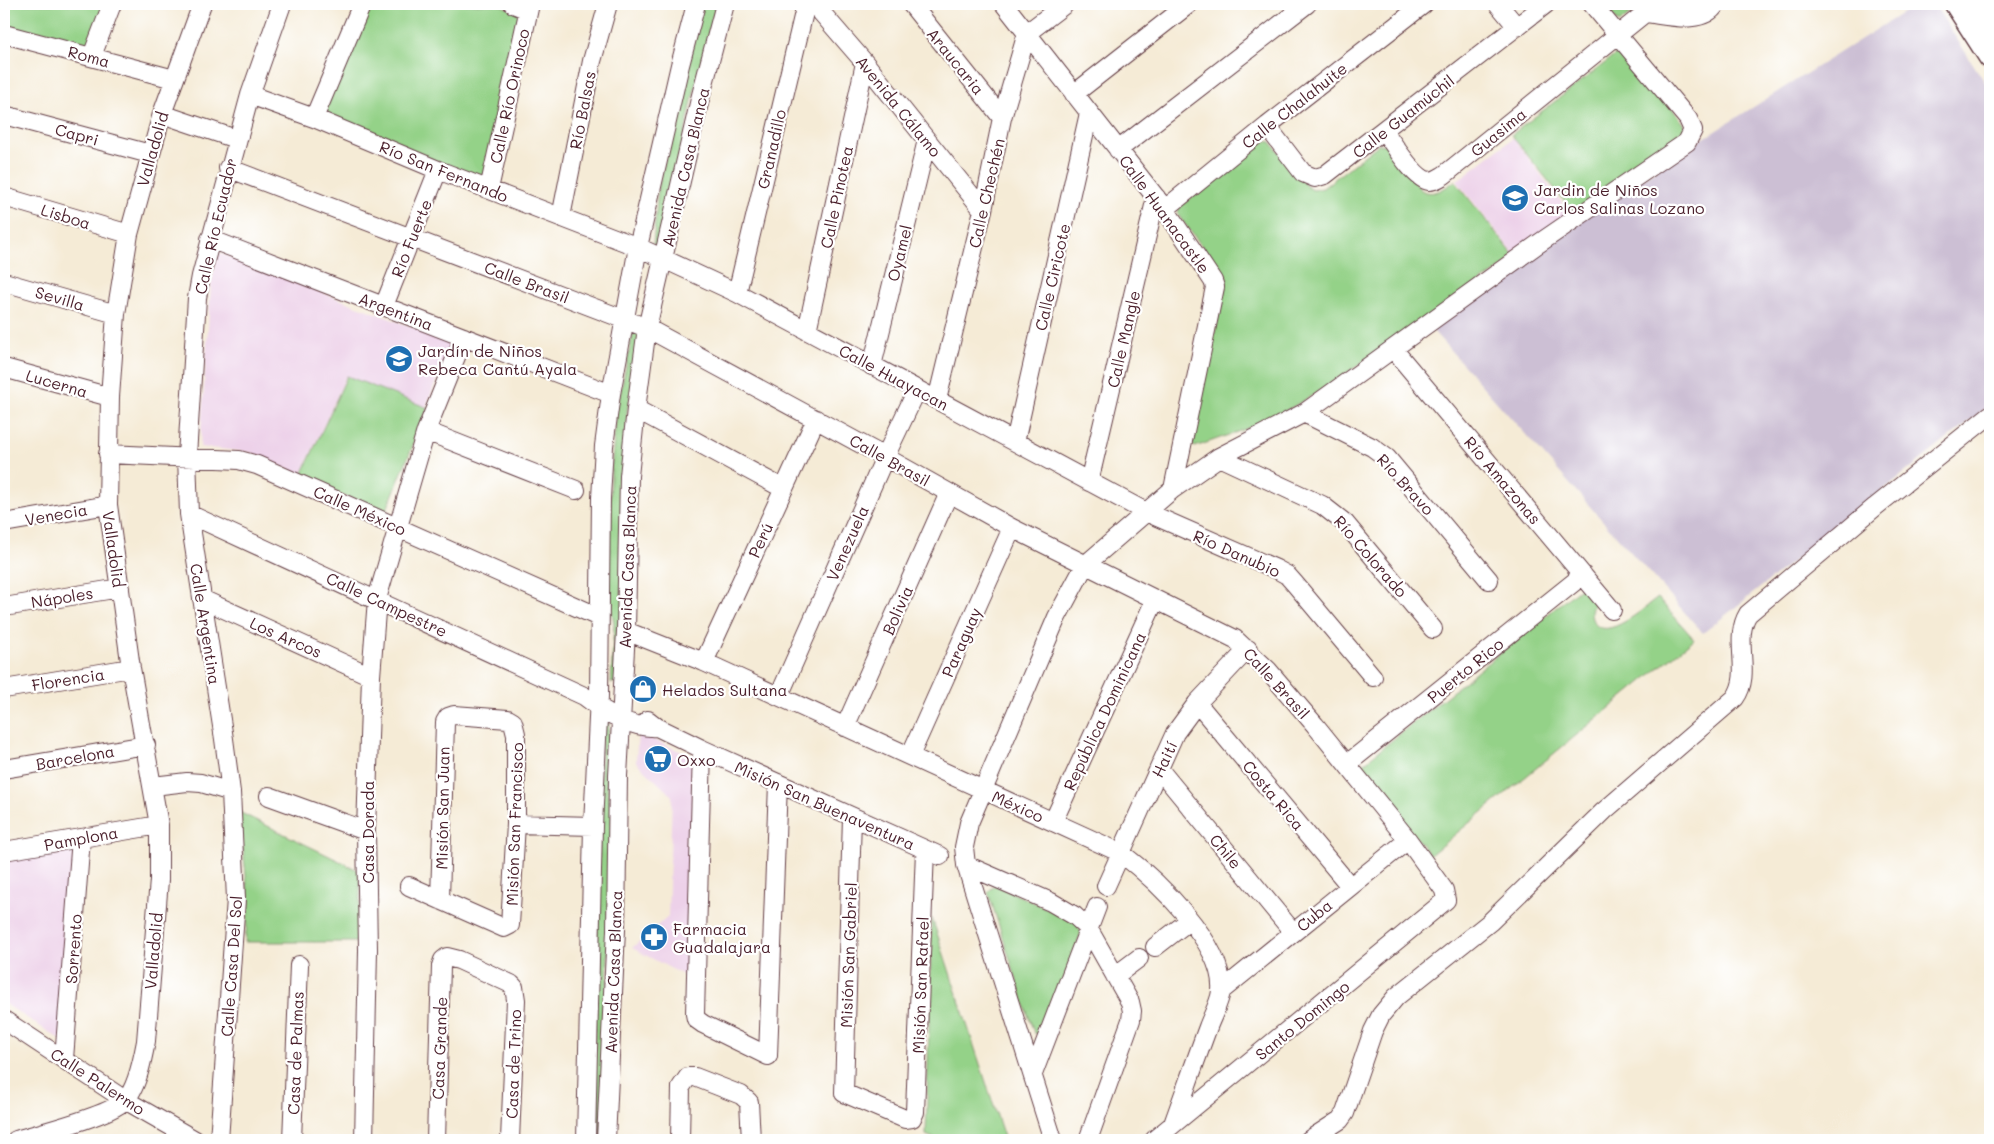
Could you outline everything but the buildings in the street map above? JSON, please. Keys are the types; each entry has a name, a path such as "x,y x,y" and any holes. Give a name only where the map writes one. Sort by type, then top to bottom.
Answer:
{"main road":[{"path":"1956,4 1990,57"},
{"path":"1977,4 1990,24"}],"street":[{"path":"92,56 112,4"},
{"name":"Valladolid","path":"125,1100 136,1079 146,1041 159,880 158,825 108,505 110,398 116,314 129,234 162,114 202,4"},
{"name":"Calle Río Ecuador","path":"187,456 198,298 210,239 236,139 282,4"},
{"path":"314,118 362,4"},
{"name":"Río Balsas","path":"561,217 592,60 608,4"},
{"name":"Avenida Casa Blanca","path":"586,1140 594,700 599,617 602,466 611,394 638,246 680,64 696,4"},
{"name":"Avenida Casa Blanca","path":"606,1140 616,930 629,476 636,409 647,328 700,99 725,4"},
{"name":"Granadillo","path":"737,293 806,4"},
{"name":"Avenida Cálamo","path":"814,4 865,63 983,210"},
{"name":"Araucaria","path":"910,4 1002,118"},
{"name":"Calle Huanacastle","path":"1004,4 1161,203 1212,278 1215,287 1173,490"},
{"path":"1027,33 1065,4"},
{"path":"1074,94 1189,4"},
{"path":"1118,150 1307,4"},
{"name":"Calle Chalahuite","path":"1161,203 1267,126 1424,4"},
{"path":"1498,4 1517,27"},
{"name":"Calle Guamúchil","path":"1267,126 1298,168 1307,176 1315,178 1330,172 1546,4"},
{"path":"1053,1140 966,865 964,847 965,835 983,790 1057,617 1085,565 1173,490 1219,457 1304,413 1394,350 1538,244 1687,142 1693,130 1688,119 1592,4"},
{"path":"1618,36 1641,8 1695,16 1708,13 1716,4"},
{"name":"Calle Río Orinoco","path":"488,189 524,6"},
{"name":"Calle Chechén","path":"936,400 983,210 1002,118 1027,33"},
{"name":"Roma","path":"4,34 174,79"},
{"name":"Guasima","path":"1384,131 1418,176 1427,180 1435,180 1444,175 1618,36"},
{"name":"Calle Pinotea","path":"806,331 865,63"},
{"name":"Río San Fernando","path":"250,95 314,118 438,170 638,246"},
{"name":"Calle Ciricote","path":"1015,442 1089,113"},
{"path":"162,114 236,139"},
{"name":"Capri","path":"4,115 150,154"},
{"name":"Oyamel","path":"872,366 926,140"},
{"name":"Calle Brasil","path":"228,168 647,328 1012,528 1235,638 1268,670 1347,764 1408,840 1447,897"},
{"name":"Río Fuerte","path":"384,306 438,170"},
{"name":"Lisboa","path":"4,197 129,234"},
{"name":"Calle Mangle","path":"1089,482 1161,203"},
{"name":"Argentina","path":"210,239 611,394"},
{"name":"Calle Huayacan","path":"638,246 737,293 1146,512"},
{"name":"Sevilla","path":"4,282 116,314"},
{"name":"Casa Dorada","path":"364,1140 368,950 366,831 371,676 377,599 426,432 464,337"},
{"name":"Río Amazonas","path":"1394,350 1612,610"},
{"name":"Lucerna","path":"4,368 110,398"},
{"name":"Venezuela","path":"779,696 885,457 917,390"},
{"path":"636,409 784,489"},
{"name":"Río Bravo","path":"1304,413 1372,447 1387,458 1489,580"},
{"path":"1309,1140 1340,1120 1345,1112 1374,1031 1382,1015 1396,997 1490,922 1604,811 1735,698 1742,686 1741,629 1748,614 1875,507 1990,416"},
{"name":"Perú","path":"704,662 816,419"},
{"path":"426,432 576,490"},
{"name":"Calle México","path":"108,454 187,456 239,460 258,465 599,617"},
{"name":"Calle Argentina","path":"187,456 189,514 231,792"},
{"name":"Río Colorado","path":"1219,457 1322,505 1334,513 1345,523 1433,629"},
{"name":"Bolivia","path":"845,727 949,493"},
{"name":"Venecia","path":"4,523 108,505"},
{"name":"Río Danubio","path":"1146,512 1287,576 1373,677"},
{"name":"Calle Campestre","path":"189,514 621,712"},
{"name":"Paraguay","path":"910,756 1012,528"},
{"name":"Puerto Rico","path":"1347,764 1584,575"},
{"name":"Nápoles","path":"4,607 120,588"},
{"name":"Los Arcos","path":"202,599 371,676"},
{"name":"República Dominicana","path":"1053,822 1155,600"},
{"name":"México","path":"626,631 704,662 1121,852 1152,878 1190,920 1212,951 1221,991"},
{"name":"Haití","path":"1106,886 1175,734 1198,703 1248,649"},
{"name":"Florencia","path":"4,689 132,668"},
{"name":"Costa Rica","path":"1198,703 1350,886"},
{"name":"Misión San Buenaventura","path":"621,712 644,727 657,727 932,853"},
{"name":"Misión San Francisco","path":"440,900 504,928 509,927 511,922 516,824 516,734 514,722 503,717 448,717"},
{"name":"Misión San Juan","path":"440,900 445,722 448,717"},
{"name":"Barcelona","path":"4,769 146,745"},
{"path":"702,749 696,1019 768,1056 778,783"},
{"name":"Chile","path":"1159,769 1293,932"},
{"path":"153,786 187,782 201,783 231,792"},
{"name":"Calle Casa Del Sol","path":"220,1140 236,899 231,792"},
{"path":"269,796 366,831"},
{"name":"Misión San Gabriel","path":"852,817 844,1094 905,1119 912,1118"},
{"path":"516,824 593,826"},
{"name":"Pamplona","path":"4,851 158,825"},
{"name":"Sorrento","path":"64,1060 81,838"},
{"name":"Cuba","path":"1221,991 1408,840"},
{"name":"Misión San Rafael","path":"912,1118 916,1107 932,853"},
{"path":"966,865 1058,906 1075,916 1088,928 1130,1002 1131,1020 1088,1140"},
{"path":"410,886 440,900"},
{"name":"Santo Domingo","path":"1154,1140 1444,904 1447,897"},
{"path":"1032,1074 1097,907"},
{"path":"1155,947 1190,920"},
{"name":"Casa de Trino","path":"447,957 459,960 514,987 516,1000 510,1140"},
{"name":"Casa Grande","path":"436,1140 441,966 443,960 447,957"},
{"path":"1115,976 1139,958"},
{"name":"Casa de Palmas","path":"292,1140 299,965"},
{"path":"1173,1124 1221,991"},
{"name":"Calle Palermo","path":"4,1020 177,1136 195,1140"},
{"path":"680,1140 681,1086 688,1077 695,1077 741,1095 749,1102 750,1140"},
{"path":"16,1140 99,1114 125,1100"}],"shaded area":[{"path":"1917,4 1934,4 1990,90 1990,405 1703,633 1426,323 1701,140"},
{"name":"Jardin de Niños Carlos Salinas Lozano","path":"1513,138 1572,216 1514,254 1457,181"},
{"path":"219,253 451,342 426,407 346,376 301,475 249,452 200,447 211,284"},
{"path":"638,733 689,755 695,763 689,978 632,948 668,916 672,796 636,762"},
{"path":"76,850 61,1040 4,1003 4,861"}],"green space":[{"path":"4,4 106,4 90,48 13,27 4,28"},
{"path":"367,4 498,4 517,12 520,18 486,174 479,178 325,119 321,111"},
{"path":"703,4 716,4 694,92 660,246 653,245 658,189"},
{"path":"1602,4 1636,4 1637,9 1619,23"},
{"path":"1618,53 1627,53 1686,126 1681,140 1576,215 1511,135"},
{"path":"1264,141 1271,142 1306,186 1313,190 1323,188 1379,144 1387,145 1421,190 1431,193 1435,192 1455,181 1516,258 1320,391 1268,421 1195,447 1190,443 1226,283 1224,275 1178,215 1179,207"},
{"path":"634,329 644,333 627,411 621,682 611,683 614,623 608,592 611,470 617,408"},
{"path":"347,376 428,408 385,514 301,477"},
{"path":"1584,585 1596,600 1591,615 1593,621 1599,627 1606,628 1625,622 1658,598 1694,639 1430,855 1359,767"},
{"path":"602,716 609,716 607,785 612,810 603,1140 592,1140"},
{"path":"239,812 360,871 360,942 245,942 249,903"},
{"path":"995,885 1077,922 1081,933 1044,1034 1034,1033 988,892"},
{"path":"932,918 1005,1140 938,1140 926,1135"}],"place":[{"name":"Jardin de Niños Carlos Salinas Lozano","path":"1515,198"},
{"name":"Jardín de Niños Rebeca Cantú Ayala","path":"399,359"},
{"name":"Helados Sultana","path":"643,689"},
{"name":"Oxxo","path":"658,759"},
{"name":"Farmacia Guadalajara","path":"654,937"}]}
